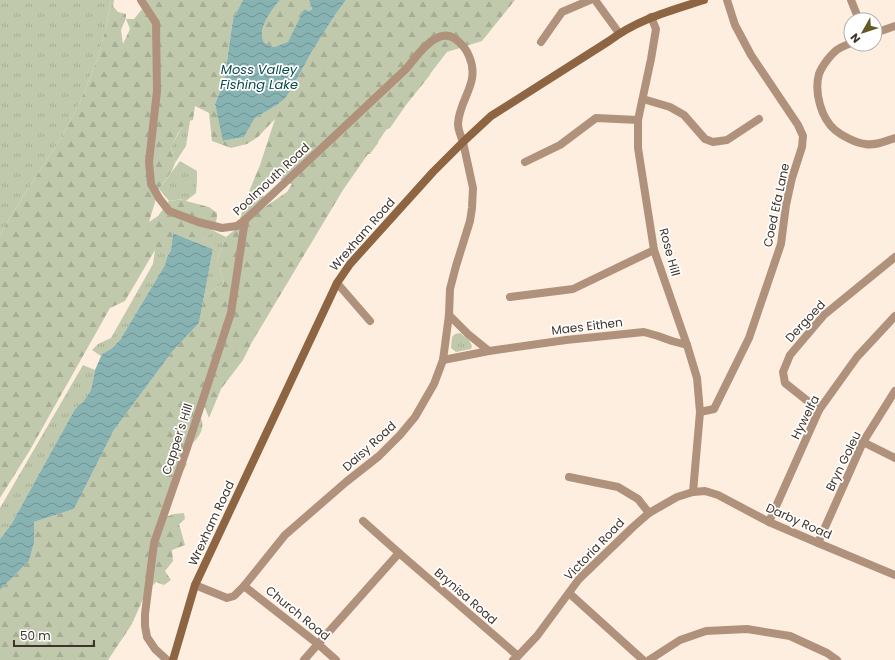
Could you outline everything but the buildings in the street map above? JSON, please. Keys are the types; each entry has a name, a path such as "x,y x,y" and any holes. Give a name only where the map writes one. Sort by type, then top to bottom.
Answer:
{"main road":[{"name":"Wrexham Road","path":"172,660 195,585 337,283 350,264 433,172 491,116 609,41 619,33 651,17 704,0"}],"street":[{"name":"Poolmouth Road","path":"141,0 156,23 158,91 149,162 151,184 169,211 198,222 222,228 237,226 406,69 427,44 441,36 451,36 459,42 466,49 471,59 473,73 472,81 460,111 458,124 463,142"},
{"path":"541,42 562,12 590,0"},
{"path":"596,0 619,33"},
{"name":"Coed Efa Lane","path":"700,412 714,408 749,338 781,244 786,205 792,178 802,147 803,136 798,125 751,55 735,26 728,0"},
{"path":"852,0 856,12"},
{"name":"Rose Hill","path":"651,17 656,29 638,120 638,148 654,250 697,378 700,412 693,492"},
{"path":"883,30 895,26"},
{"path":"843,47 838,49 826,62 819,74 817,90 825,118 835,130 849,139 865,144 876,144 895,138"},
{"path":"643,99 670,107 684,115 705,140 714,142 727,140 759,119"},
{"path":"525,162 560,145 596,118 638,120"},
{"name":"Daisy Road","path":"195,585 227,598 234,596 244,586 285,535 346,482 379,456 416,417 434,384 443,360 449,315 450,289 470,221 473,188 463,142"},
{"name":"Capper's Hill","path":"167,660 155,649 147,637 145,626 145,614 154,544 190,440 231,313 245,220"},
{"path":"510,297 573,289 654,250"},
{"name":"Dergoed","path":"819,410 785,383 783,372 790,355 824,315 895,257"},
{"path":"337,283 370,321"},
{"path":"449,315 468,334 489,351"},
{"name":"Hywelfa","path":"769,522 819,410 857,357 895,316"},
{"name":"Maes Eithen","path":"443,360 489,351 566,340 644,332 687,345"},
{"name":"Bryn Goleu","path":"818,543 863,442 895,391"},
{"path":"863,442 895,458"},
{"path":"569,477 618,487 638,499 649,513"},
{"name":"Darby Road","path":"693,492 705,492 718,495 769,522 895,575"},
{"name":"Victoria Road","path":"515,658 537,636 579,580 632,527 649,513 677,498 693,492"},
{"name":"Brynisa Road","path":"363,521 515,658"},
{"path":"304,660 399,553"},
{"name":"Church Road","path":"244,586 336,660"},
{"path":"569,594 643,660"},
{"path":"649,660 680,640 706,631 747,629 790,636 827,653 837,660"}],"green space":[{"path":"0,0 111,0 106,28 97,60 80,102 63,135 13,212 0,235"},
{"path":"111,0 114,0 113,6 118,12 126,14 121,30 123,44 130,29 126,19 134,19 142,9 137,0 243,0 233,19 224,82 215,104 224,141 244,137 255,118 277,105 292,88 311,53 346,0 515,0 482,41 447,52 390,128 386,130 343,190 252,342 243,360 221,389 209,418 205,408 199,408 197,410 202,421 201,431 196,440 180,454 187,464 162,509 160,519 174,514 184,513 185,519 179,524 185,545 172,550 173,561 165,571 171,580 164,585 156,582 146,592 132,624 108,660 0,660 0,590 29,561 34,543 34,522 74,509 114,430 172,352 199,323 204,296 224,283 217,260 226,237 237,228 275,119 258,137 247,144 231,148 212,141 209,113 195,106 193,120 189,121 182,127 171,147 175,163 172,171 159,189 149,222 158,216 169,201 184,199 186,201 209,207 217,213 216,222 201,244 173,233 171,250 155,250 125,301 110,308 30,450 0,498 0,235 13,212 63,135 80,102 97,60 106,28","holes":["277,178 292,184 287,192 265,207 265,199 262,193"]},
{"path":"280,0 309,0 312,9 309,11 304,9 288,43 274,47 265,43 262,38 262,33 266,21"},
{"path":"190,121 186,146 175,163 171,147 183,125"},
{"path":"180,161 197,171 196,193 186,201 183,199 169,201 159,189"},
{"path":"212,230 226,237 217,260 224,283 204,296 213,249 201,244"},
{"path":"155,250 171,250 165,265 120,340 101,356 92,350 98,344 111,338 153,264"},
{"path":"460,333 469,340 472,346 471,349 456,352 451,348 452,337 455,334"},
{"path":"83,365 95,370 91,390 83,402 75,409 12,523 0,539 0,508"}],"water":[{"name":"Moss Valley Fishing Lake","path":"243,0 280,0 266,21 262,33 262,38 265,43 274,47 288,42 304,9 309,11 312,9 309,0 346,0 311,53 285,98 277,105 255,118 244,137 223,141 215,104 224,82 233,19"},
{"path":"173,233 213,249 199,323 172,352 114,430 74,509 34,522 34,543 29,561 0,590 0,539 12,523 75,409 83,402 91,390 95,370 102,354 111,349 120,340 165,265 171,250"}]}
